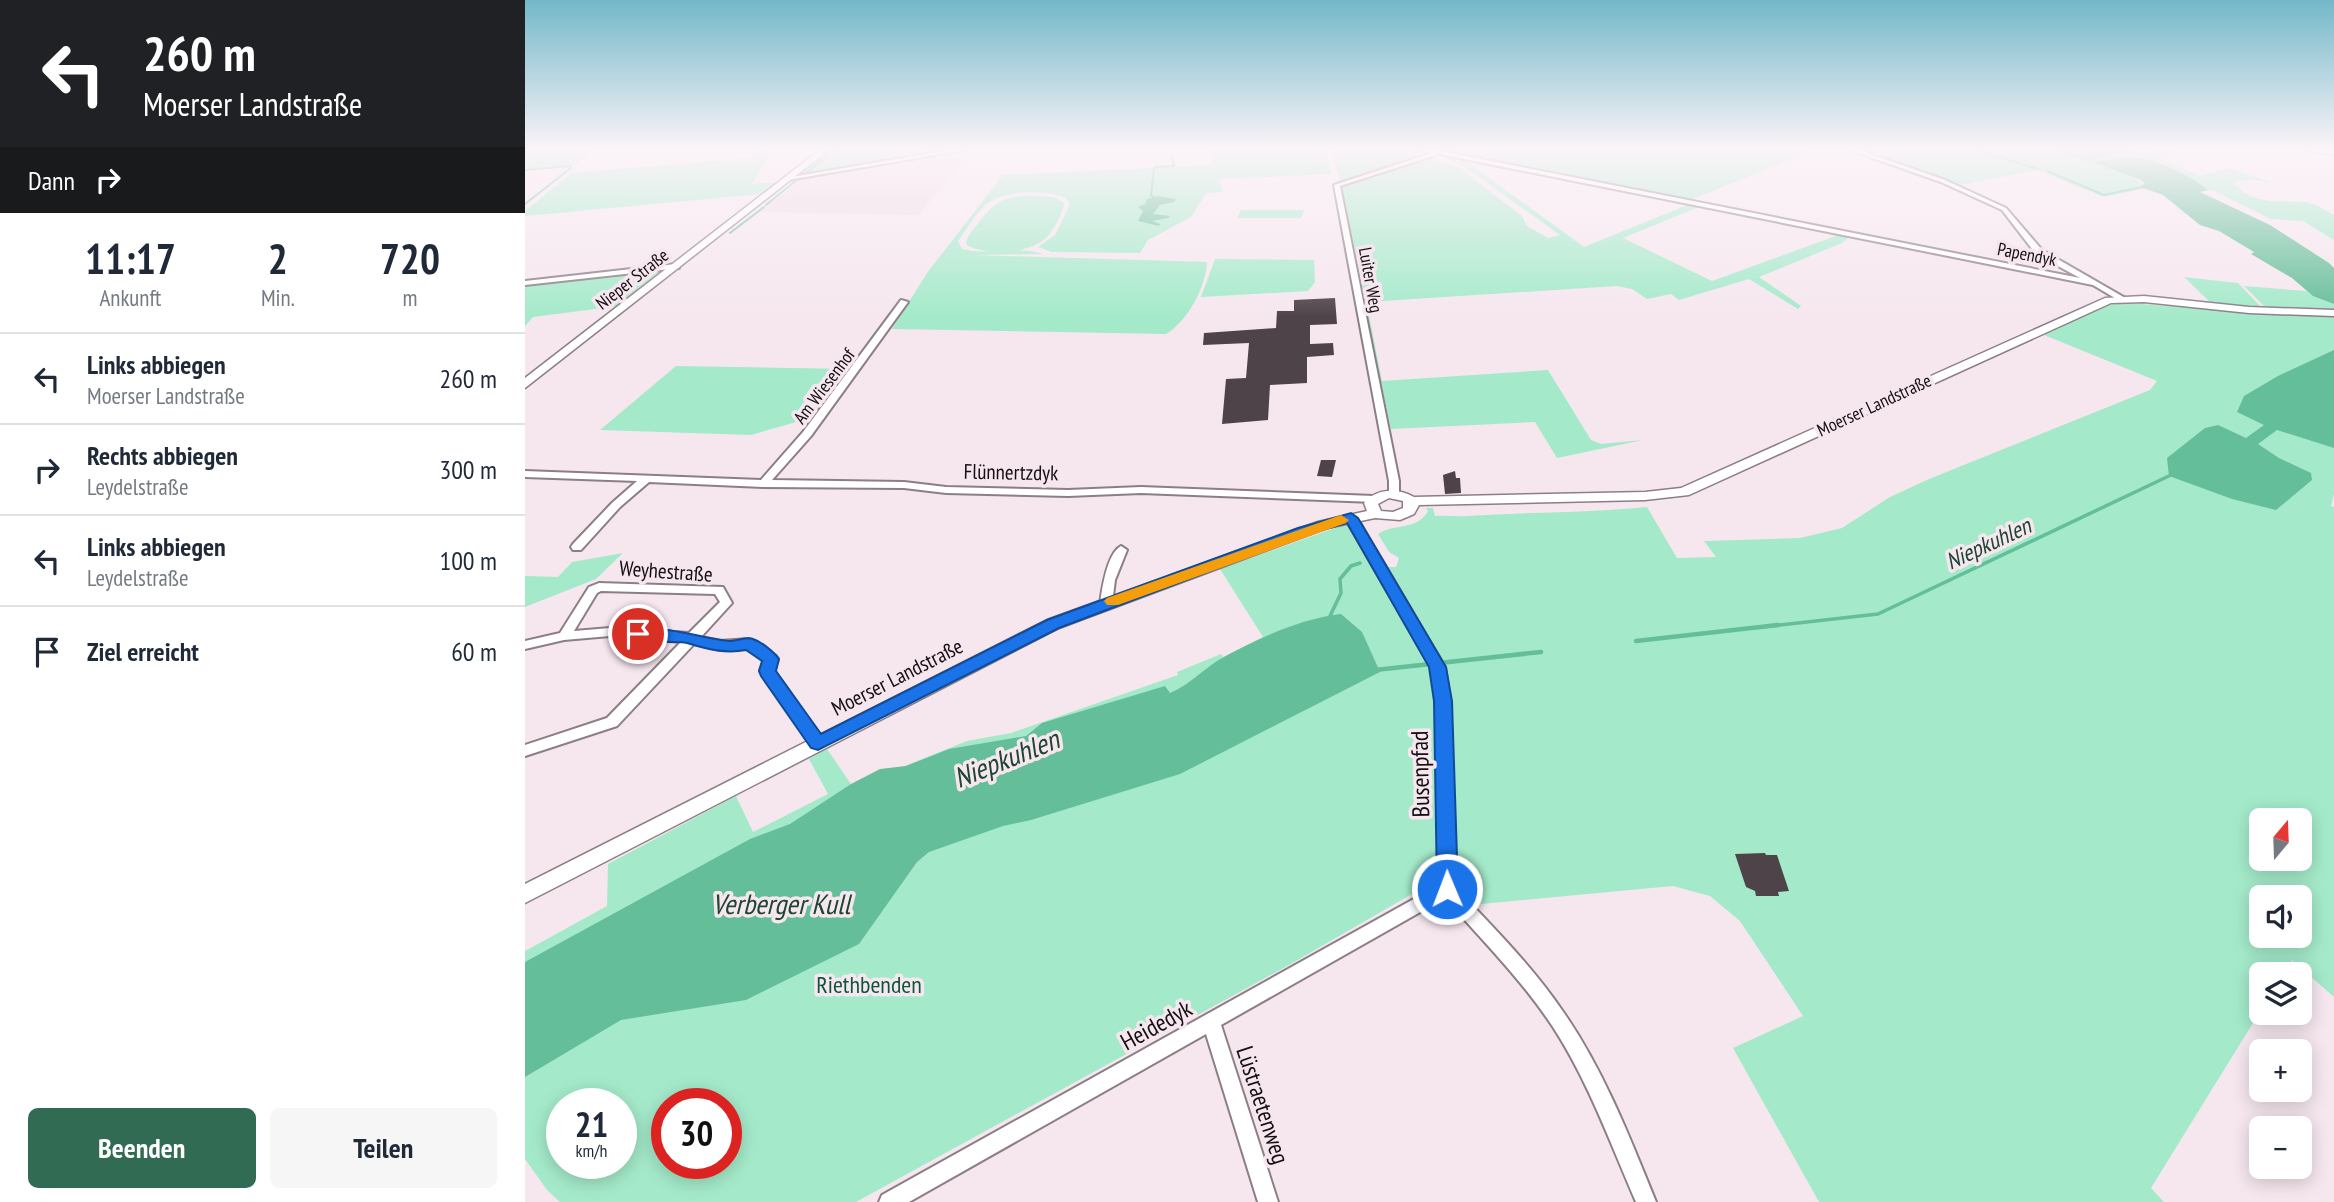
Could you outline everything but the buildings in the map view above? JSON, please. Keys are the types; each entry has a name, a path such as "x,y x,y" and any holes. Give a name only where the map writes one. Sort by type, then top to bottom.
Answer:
{"main road":[{"name":"Nieper Straße","path":"525,384 754,205"},
{"name":"Moerser Landstraße","path":"1410,501 1645,496 1684,492 2097,304 2123,299 2277,312 2334,313"},
{"path":"1394,494 1410,501 1409,511 1389,518 1374,507 1383,495 1394,494"},
{"name":"Moerser Landstraße","path":"525,894 1053,624 1303,531 1351,518 1374,507"}],"street":[{"name":"Luiter Weg","path":"1341,205 1394,481 1394,494"},
{"name":"Papendyk","path":"1699,205 2092,283"},
{"path":"1995,205 2004,209 2039,252 2123,299"},
{"path":"525,283 676,266"},
{"name":"Am Wiesenhof","path":"763,484 807,434 904,302"},
{"name":"Flünnertzdyk","path":"525,474 763,484 893,484 946,490 1153,490 1374,507"},
{"path":"577,547 647,478"},
{"name":"Busenpfad","path":"1351,518 1436,663 1443,701 1447,889"},
{"path":"1106,604 1109,580 1121,550"},
{"name":"Weyhestraße","path":"564,636 593,590 601,587 719,590 726,603 692,638"},
{"path":"525,645 564,636 610,632 692,638 701,643 733,647 749,643 771,659 768,671 818,743"},
{"path":"525,751 612,722 692,638"},
{"path":"1447,889 1528,979 1569,1035 1594,1083 1646,1202"},
{"name":"Heidedyk","path":"888,1202 1447,889"},
{"name":"Lüstraetenweg","path":"1211,1023 1268,1202"}],"shaded area":[{"path":"769,205 926,205 918,215 760,212"}],"green space":[{"path":"532,205 642,205 525,216 525,211"},
{"path":"980,205 985,205 958,241 962,249 1024,250 1043,254 971,255 1207,262 1203,282 1194,303 1181,321 1166,334 892,329 927,273"},
{"path":"995,205 1064,205 1055,226 1040,243 1007,252 984,251 966,244"},
{"path":"1069,205 1198,205 1191,217 1148,240 1140,253 1052,252 1038,247 1055,235"},
{"path":"1346,205 1508,205 1522,216 1527,226 1548,238 1560,235 1518,205 1526,205 1584,247 1687,205 1701,206 1623,238 1712,281 1841,234 1850,236 1842,243 1759,277 1801,306 1798,309 1749,279 1679,300 1671,294 1647,299 1632,289 1617,286 1366,302"},
{"path":"2243,205 2316,205 2334,215 2334,240 2303,221 2271,219"},
{"path":"1241,210 1304,210 1301,218 1237,218"},
{"path":"1215,259 1314,260 1315,282 1308,291 1201,297"},
{"path":"656,270 660,273 618,306 533,317 525,326 525,284"},
{"path":"2184,277 2238,283 2261,307 2211,303"},
{"path":"2244,286 2306,291 2334,304 2334,309 2265,307"},
{"path":"1364,303 1367,305 1382,381 1548,370 1591,440 1601,444 1643,440 1557,458 1535,422 1391,429"},
{"name":"Riethbenden","path":"2125,303 2334,317 2334,494 2331,506 2334,507 2334,997 2312,978 2312,962 2249,962 2249,1025 2252,1025 2151,1188 2164,1202 1819,1202 1733,1048 1803,1016 1740,921 1710,896 1673,886 1471,905 1457,868 1289,965 856,1202 560,1202 547,1190 525,1159 525,951 607,906 608,864 736,796 753,832 828,794 809,759 827,749 851,784 845,790 967,741 1011,733 1178,675 1177,672 1221,654 1223,657 1263,637 1220,569 1349,523 1391,578 1393,575 1388,567 1396,567 1399,558 1389,552 1378,534 1418,521 1428,511 1426,508 1433,508 1435,516 1459,516 1647,507 1677,558 1716,557 1704,541 1800,538 1842,528 1890,497 2150,390 2157,381 2044,335 2107,305"},
{"path":"676,366 850,369 814,417 751,435 600,430"},
{"path":"623,553 596,579 525,607 525,576 558,577 572,562"}],"water":[{"path":"1160,205 1153,214 1170,216 1152,221 1160,224 1159,226 1138,221 1143,211 1138,207"},
{"path":"2175,205 2228,205 2270,225 2334,268 2334,304 2313,296 2292,278 2219,231 2200,225"},
{"path":"2334,350 2334,448 2277,430 2258,444 2279,458 2311,473 2312,480 2276,510 2232,499 2169,476 2167,458 2205,428 2218,425 2246,438 2264,425 2237,412 2244,396 2278,376"},
{"name":"Verberger Kull","path":"1341,614 1362,632 1380,672 1180,774 1031,820 1003,826 929,852 917,862 859,944 746,1000 621,1020 525,1077 525,962 750,839 790,824 851,784 880,769 906,766 949,749 1026,736 1042,723 1165,686 1170,693 1217,661 1252,643 1296,625"}],"waterway":[{"path":"730,233 764,207"},
{"name":"Niepkuhlen","path":"1762,627 1878,614 2171,475"},
{"path":"1330,616 1341,593 1340,579 1351,566 1360,563"},
{"name":"Niepkuhlen","path":"1636,641 1778,625"},
{"name":"Niepkuhlen","path":"1375,670 1541,652"}],"slow traffic":[{"path":"1112,601 1303,531 1341,520"}],"route":[{"path":"638,634 692,638 701,643 733,647 749,643 771,659 768,671 818,743 1053,624 1303,531 1351,518 1438,667 1443,701 1447,889"}]}
